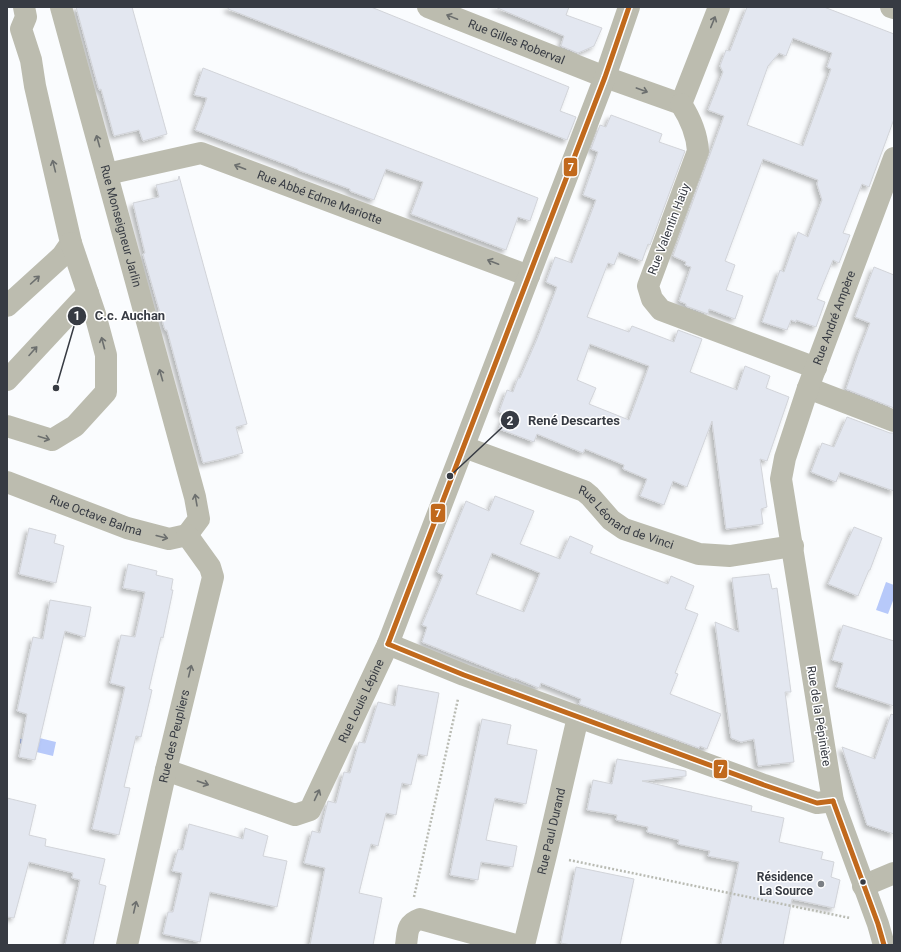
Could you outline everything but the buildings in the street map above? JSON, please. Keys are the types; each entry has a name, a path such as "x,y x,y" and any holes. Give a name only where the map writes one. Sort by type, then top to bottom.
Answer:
{"street":[{"path":"7,426 52,440 75,426 106,392 106,354 71,243 34,86 31,60 14,32 26,17 24,7"},
{"name":"Rue Monseigneur Jarlin","path":"61,7 195,497 199,519 187,535"},
{"name":"Rue Gilles Roberval","path":"428,7 605,77 681,104"},
{"path":"388,644 605,77 629,7"},
{"path":"681,104 719,7"},
{"name":"Rue Valentin Haüy","path":"681,104 688,115 698,142 698,151 648,286 652,299 661,310 816,368"},
{"name":"Rue Abbé Edme Mariotte","path":"107,174 201,152 529,276"},
{"name":"Rue André Ampère","path":"781,479 785,458 808,388 886,203 894,158"},
{"path":"7,306 62,256 71,243"},
{"path":"7,380 88,293"},
{"path":"808,388 894,421"},
{"name":"Rue Léonard de Vinci","path":"464,448 584,491 611,520 624,529 699,554 730,556 793,546"},
{"name":"Rue de la Pépinière","path":"781,479 833,801 878,924 884,945"},
{"name":"Rue Octave Balma","path":"7,482 127,528 169,539 187,535"},
{"name":"Rue des Peupliers","path":"127,945 166,770 213,577 210,567 187,535"},
{"name":"Rue Louis Lépine","path":"166,770 295,815 310,810 388,644 464,675 817,803 833,801"},
{"name":"Rue Paul Durand","path":"524,945 578,717"},
{"path":"863,886 894,873"},
{"path":"406,945 410,925 414,921 420,919 516,945"}],"path":[{"path":"414,921 414,894 464,675"},
{"path":"546,855 878,924"}],"water":[{"path":"886,582 894,585 894,598 888,614 876,610"},
{"path":"27,735 56,742 53,756 24,749 25,746 20,743 20,739 26,738"}],"transit line":[{"name":"7","path":"388,644 605,77 629,7"},
{"name":"7","path":"388,644 464,675 764,785 817,803 833,801"},
{"name":"7","path":"833,801 878,924 884,945"}],"place":[{"name":"C.c. Auchan","path":"56,388"},
{"name":"René Descartes","path":"450,476"},
{"name":"Résidence La Source","path":"821,884"}]}
